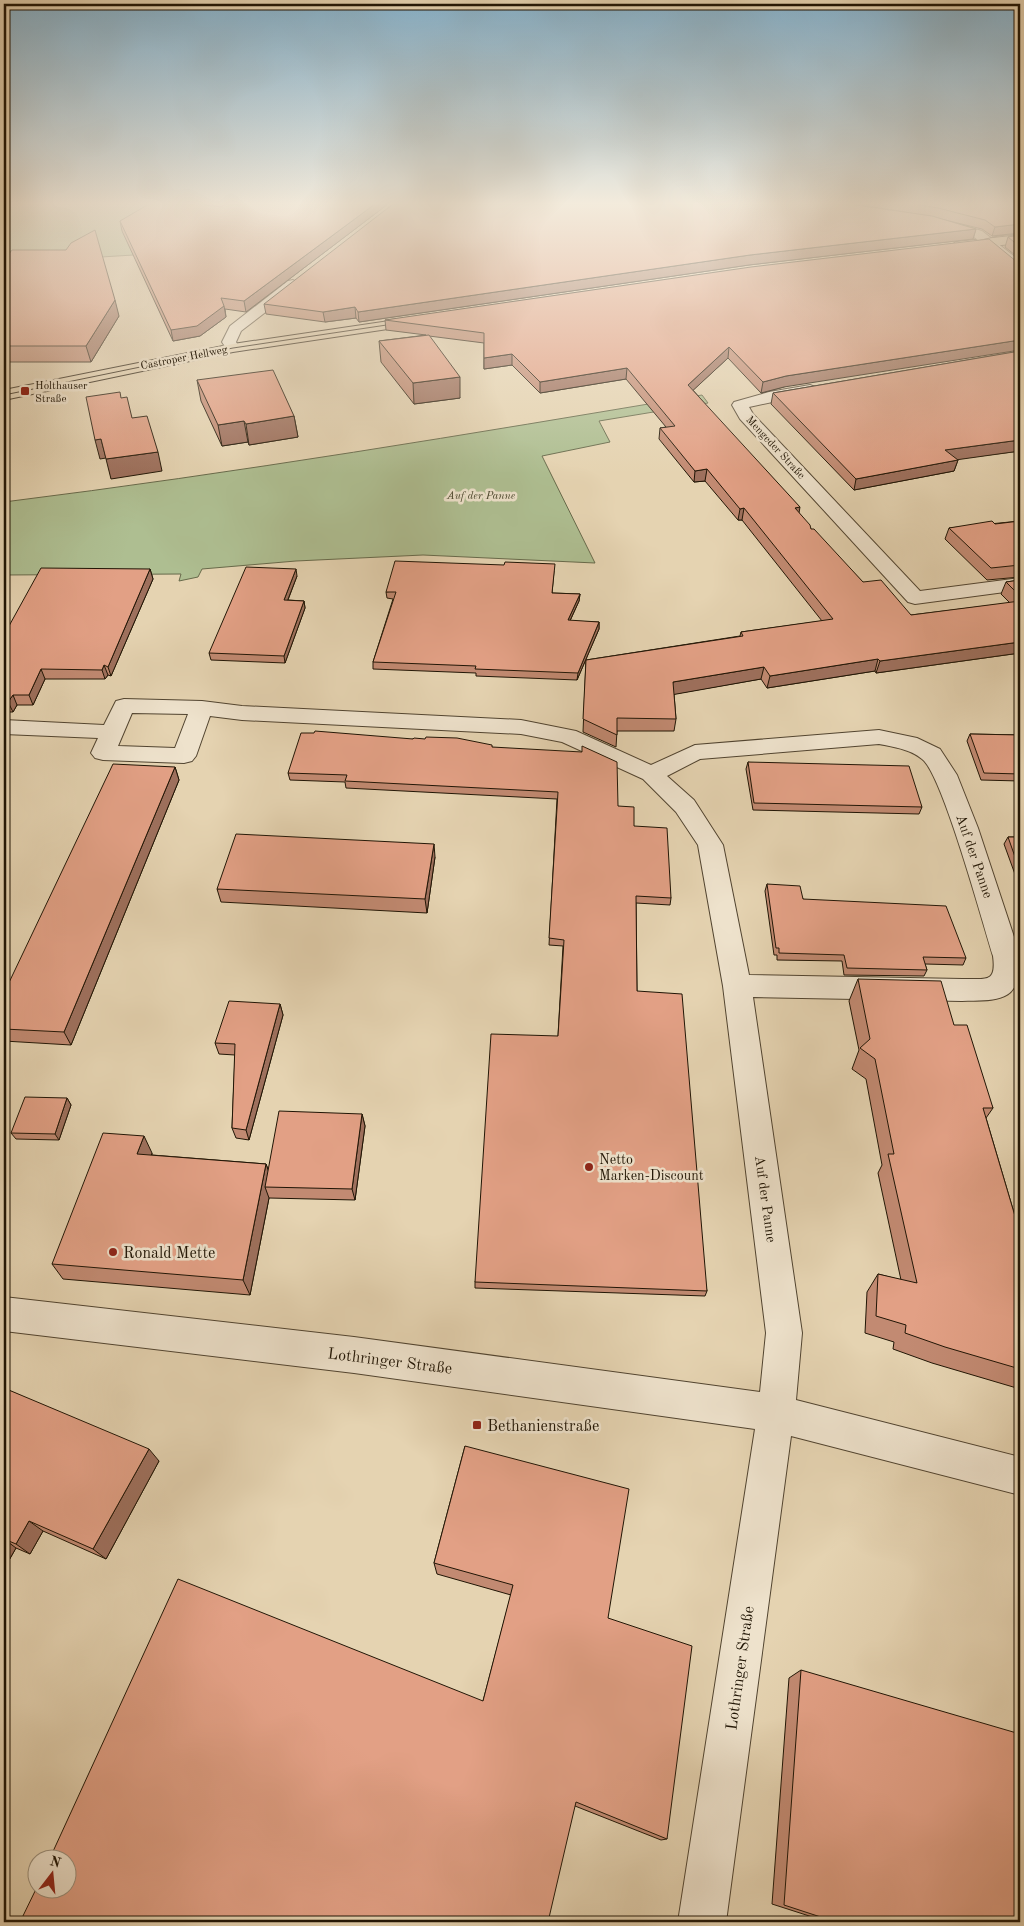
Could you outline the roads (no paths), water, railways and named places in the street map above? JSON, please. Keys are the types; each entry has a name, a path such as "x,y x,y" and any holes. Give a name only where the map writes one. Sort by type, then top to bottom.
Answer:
{"main road":[{"name":"Castroper Hellweg","path":"4,395 233,348 435,318"}],"street":[{"path":"233,348 229,342 235,330 280,294"},
{"name":"Mengeder Straße","path":"823,388 769,397 740,405 746,416 915,598 1020,584"},
{"name":"Auf der Panne","path":"202,708 184,756 103,754 124,706 202,708 242,713 521,727 568,736 651,774 685,806 710,845 737,986 784,1333 776,1413"},
{"path":"4,727 112,732"},
{"name":"Auf der Panne","path":"651,774 695,752 879,737 909,743 932,754 945,775 966,828 1007,956 1009,969 1004,982 993,989 737,986"},
{"name":"Lothringer Straße","path":"4,1314 354,1355 776,1413 1020,1476"},
{"name":"Lothringer Straße","path":"702,1922 776,1413"}],"tram line":[{"path":"4,395 233,348 400,323"}],"place":[{"name":"Holthauser Straße","path":"25,391"},
{"name":"Netto Marken-Discount","path":"589,1167"},
{"name":"Ronald Mette","path":"113,1252"},
{"name":"Bethanienstraße","path":"477,1425"}]}
